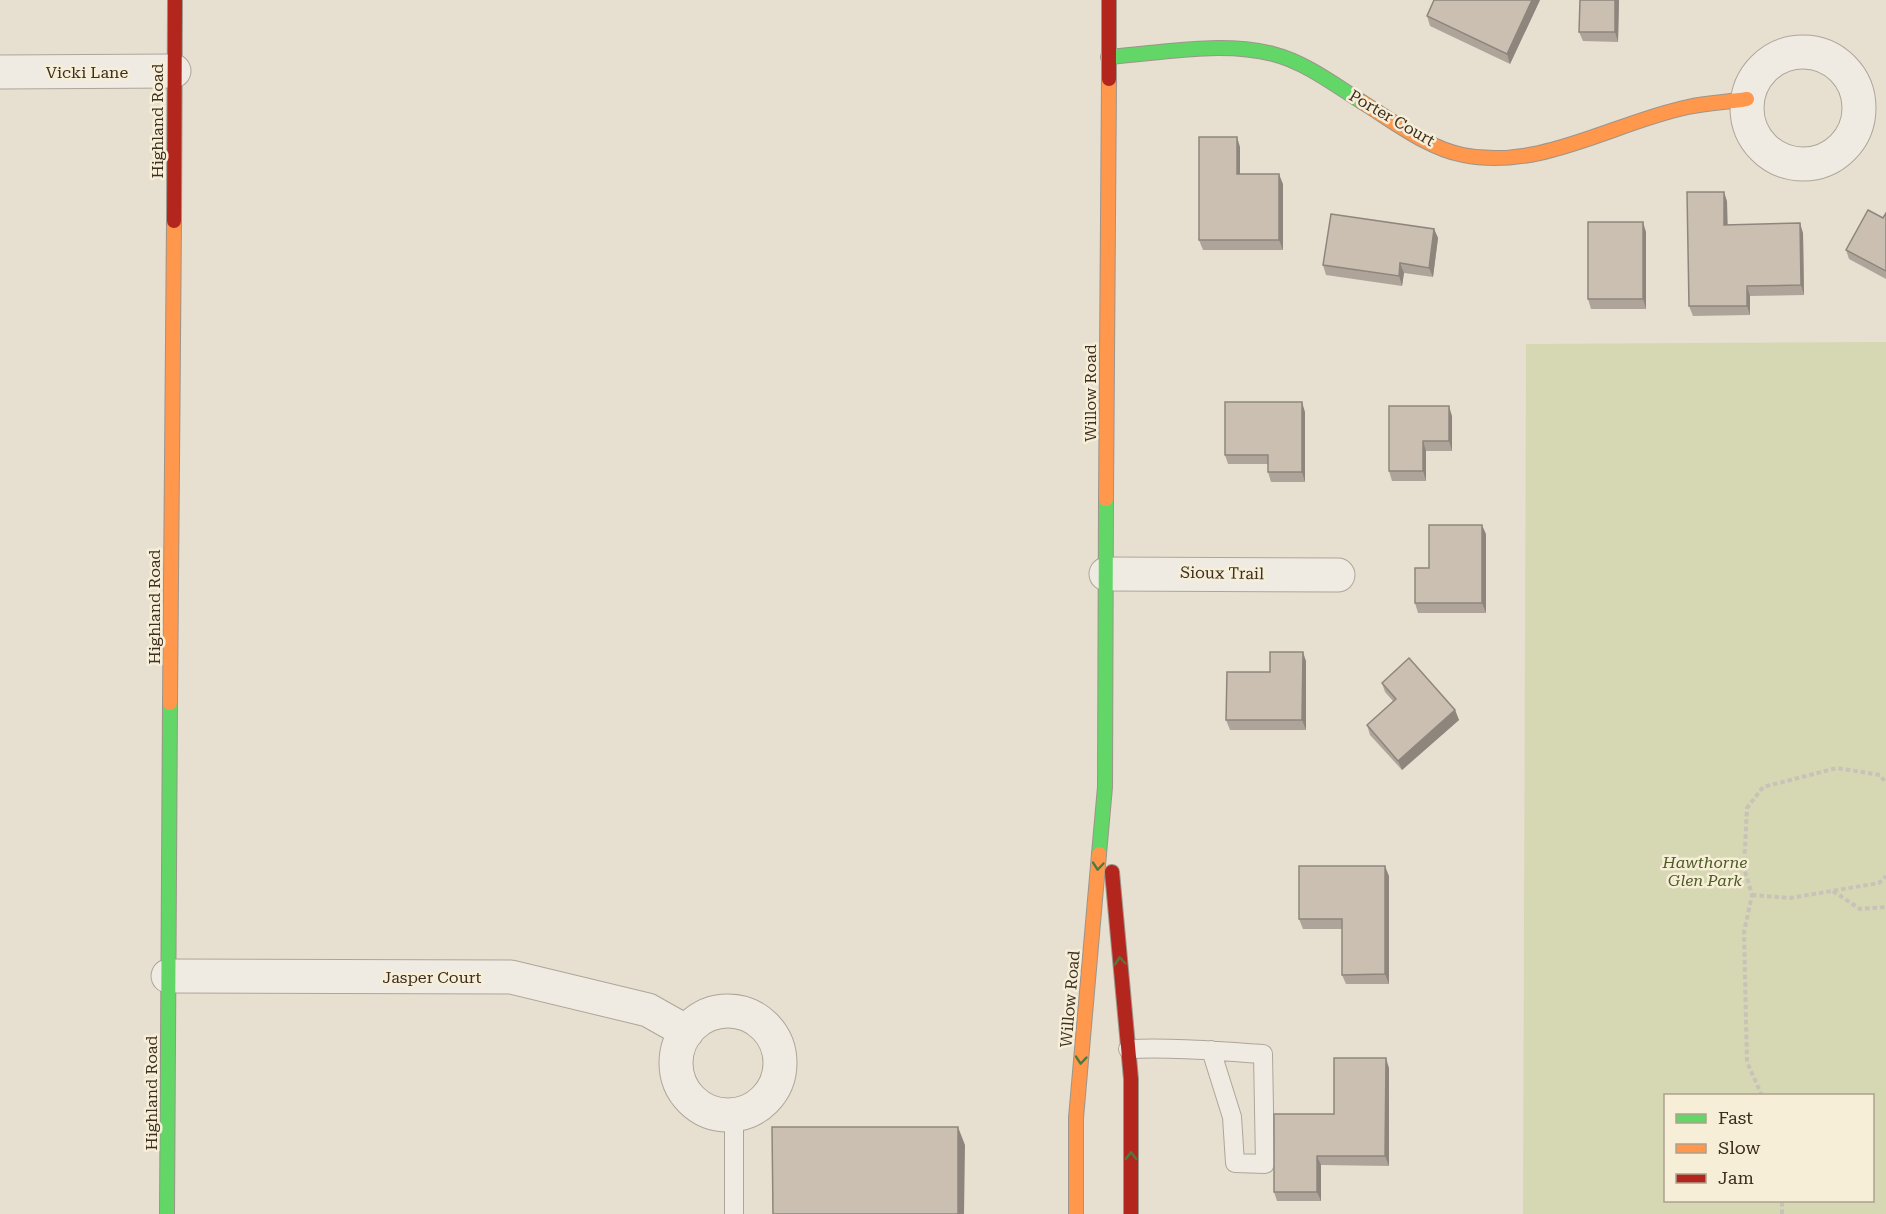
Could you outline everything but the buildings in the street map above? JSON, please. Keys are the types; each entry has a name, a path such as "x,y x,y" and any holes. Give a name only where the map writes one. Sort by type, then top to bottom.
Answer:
{"street":[{"name":"Highland Road","path":"167,1214 175,0"},
{"name":"Willow Road","path":"1076,1214 1076,1118 1105,786 1108,0"},
{"name":"Porter Court","path":"1108,57 1230,47 1275,54 1316,73 1417,136 1462,155 1513,159 1621,129 1687,107 1747,99"},
{"name":"Vicki Lane","path":"0,72 174,71"},
{"name":"Sioux Trail","path":"1106,574 1338,575"},
{"name":"Willow Road","path":"1105,786 1128,1049 1131,1214"},
{"name":"Jasper Court","path":"168,976 511,977 648,1010 687,1032"},
{"path":"731,1011 748,1015 763,1024 773,1037 779,1053 780,1071 774,1087 764,1101 750,1110 734,1115 704,1110 692,1101 683,1089 676,1060 687,1032 699,1020 715,1013 731,1011"}],"lane":[{"path":"1128,1049 1211,1050 1263,1054 1266,1164 1234,1162 1232,1117 1211,1050"},
{"path":"734,1115 734,1214"}],"path":[{"path":"1762,1094 1747,1062 1746,1051 1744,932 1752,895 1744,868 1747,808 1763,787 1838,768 1880,775 1886,783"},
{"path":"1752,895 1790,898 1879,882 1886,876"},
{"path":"1833,891 1860,909 1886,907"}],"green space":[{"name":"Hawthorne Glen Park","path":"1886,342 1886,1214 1523,1214 1526,344"}],"traffic: fast":[{"path":"1108,57 1191,49 1253,50 1297,62 1362,102"},
{"path":"1099,854 1105,787 1106,499"},
{"path":"167,1214 170,703"}],"traffic: slow":[{"path":"1106,499 1109,79"},
{"path":"1362,102 1436,146 1463,155 1492,158 1549,151 1661,114 1695,106 1747,99"},
{"path":"170,703 174,221"},
{"path":"1076,1214 1076,1118 1099,854"}],"traffic: jam":[{"path":"174,221 175,0"},
{"path":"1109,0 1109,79"},
{"path":"1112,872 1131,1079 1131,1214"}]}
